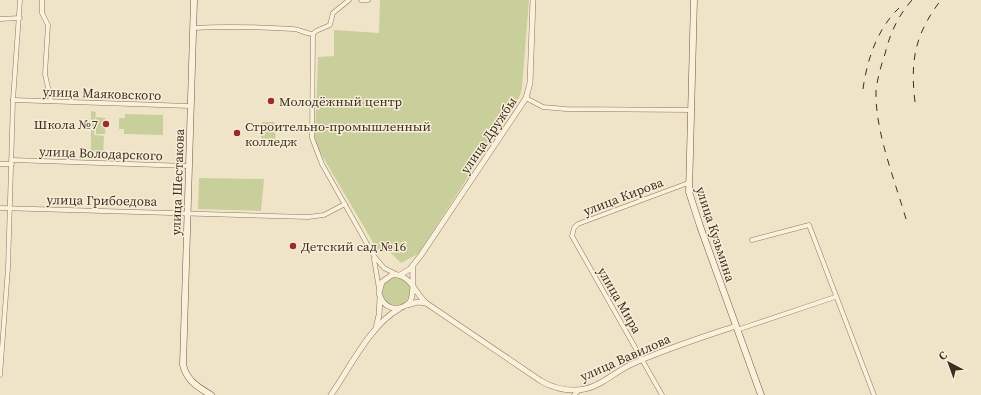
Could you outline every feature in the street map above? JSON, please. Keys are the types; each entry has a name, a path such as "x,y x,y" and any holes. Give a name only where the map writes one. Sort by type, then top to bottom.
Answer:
{"main road":[{"name":"улица Шестакова","path":"194,0 183,365 191,381 211,395"},
{"name":"улица Кузьмина","path":"694,0 688,183 693,207 761,395"}],"street":[{"path":"0,376 10,208 13,100 20,18 20,0"},
{"path":"42,0 42,12 48,25 45,74 51,101"},
{"path":"193,28 227,26 295,29 306,34 313,34 316,31 330,25 333,13 349,0"},
{"path":"360,0 368,0"},
{"name":"улица Дружбы","path":"412,267 526,98 530,83 533,0"},
{"path":"0,19 20,18"},
{"path":"313,34 312,138 322,164 374,256 384,268 409,280 413,287"},
{"path":"526,98 543,106 566,109 691,110"},
{"name":"улица Маяковского","path":"13,100 190,106"},
{"name":"улица Володарского","path":"0,164 12,162 188,166"},
{"name":"улица Кирова","path":"572,236 574,228 578,224 688,183"},
{"name":"улица Грибоедова","path":"0,208 187,212 316,217 324,215 345,204"},
{"path":"752,240 808,225 874,395"},
{"name":"улица Мира","path":"572,236 662,395"},
{"path":"374,256 380,297 379,315 375,329"},
{"path":"379,290 385,279 398,275 412,267 412,297 404,307 390,308 384,304 380,297"},
{"name":"улица Вавилова","path":"413,287 426,303 541,381 562,390 579,390 593,387 620,370 664,350 835,297"},
{"path":"331,395 375,329 388,316 404,307 418,302 426,303"},
{"path":"574,395 579,390"}],"green space":[{"path":"380,0 529,0 522,88 519,98 418,254 401,263 388,250 383,252 378,251 317,147 315,138 318,57 334,56 334,30 379,33"},
{"path":"91,111 96,112 94,135 104,136 103,154 91,152"},
{"path":"125,114 163,115 163,135 124,134 124,129 119,129 119,118 125,118"},
{"path":"96,117 106,118 105,134 96,134"},
{"path":"262,122 274,122 276,125 275,141 261,140"},
{"path":"199,178 264,179 261,211 198,209"},
{"path":"396,277 406,281 410,291 406,301 396,305 386,301 382,291 386,281"}],"railway":[{"path":"906,219 882,139 876,92 879,73 892,32 903,12 912,0"},
{"path":"915,102 913,73 916,48 925,24 941,0"},
{"path":"863,89 867,67 874,46 885,25 899,8"}],"place":[{"name":"Молодёжный центр","path":"271,101"},
{"name":"Школа №7","path":"106,124"},
{"name":"Строительно-промышленный колледж","path":"237,133"},
{"name":"Детский сад №16","path":"293,246"}]}
